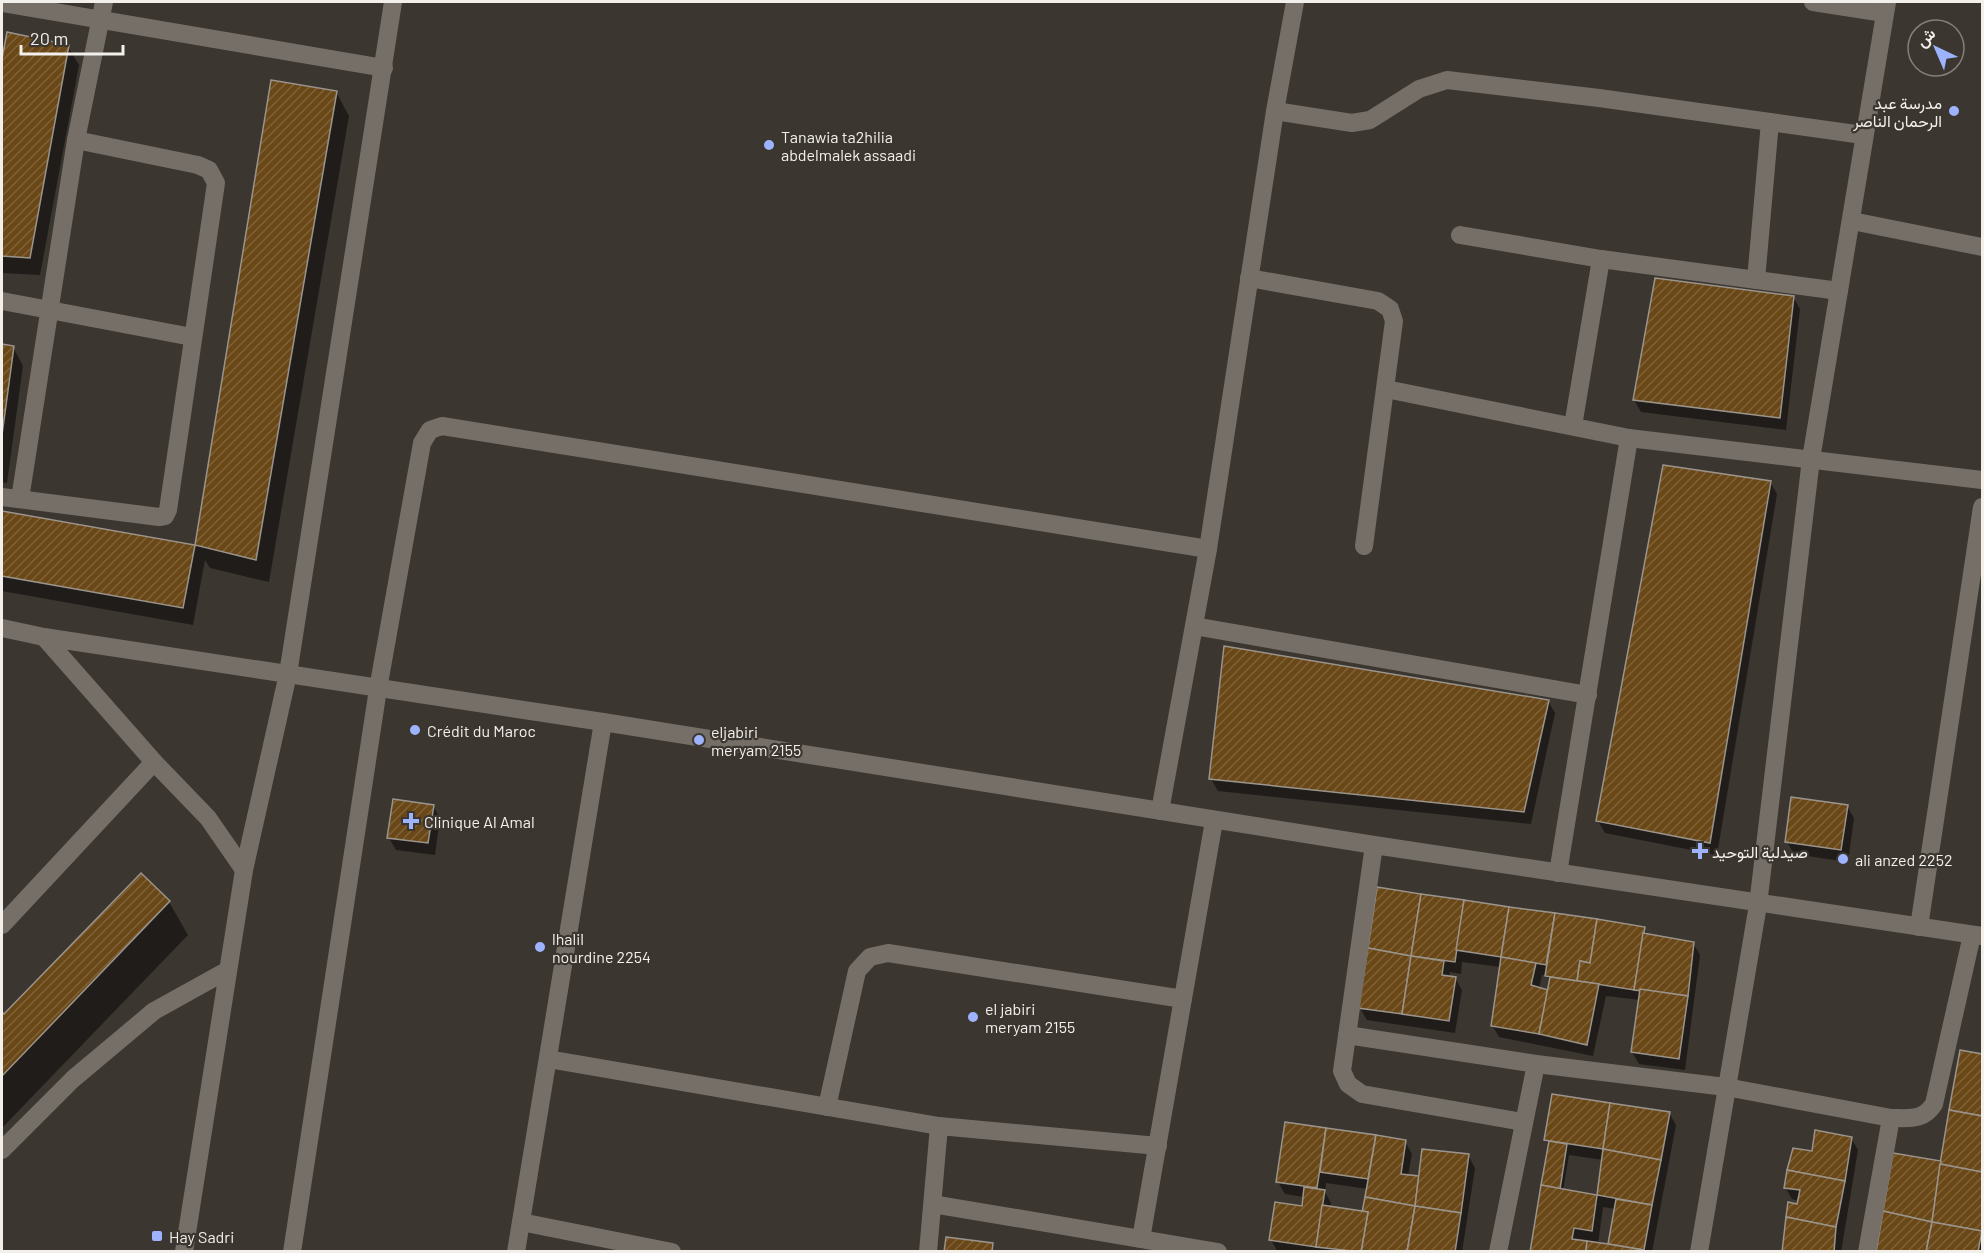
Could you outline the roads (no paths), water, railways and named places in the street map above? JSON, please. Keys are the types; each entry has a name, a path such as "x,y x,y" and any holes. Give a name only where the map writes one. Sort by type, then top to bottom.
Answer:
{"street":[{"path":"20,499 76,140 104,2"},
{"path":"184,1251 244,870 288,674 393,2"},
{"path":"1160,811 1208,549 1275,111 1294,2"},
{"path":"1699,1251 1725,1087 1758,905 1811,459 1886,7 1813,2"},
{"path":"2,3 384,68"},
{"path":"1275,111 1352,123 1370,120 1419,89 1447,80 1863,135"},
{"path":"1756,280 1770,122"},
{"path":"2,497 165,516 216,183 209,170 76,140"},
{"path":"1852,221 1983,247"},
{"path":"1460,235 1600,259 1839,291"},
{"path":"1573,426 1600,259"},
{"path":"1249,278 1378,301 1390,309 1394,321 1364,546"},
{"path":"2,301 192,337"},
{"path":"1386,389 1629,438 1983,480"},
{"path":"292,1251 378,689 422,443 430,430 442,426 1208,549"},
{"path":"1558,873 1629,438"},
{"path":"1919,927 1983,507"},
{"path":"1194,626 1588,695"},
{"path":"2,628 44,637 603,722 1214,821 1758,905 1977,936 1934,1104 1928,1114 1917,1119 1891,1118 1725,1087 1536,1064 1347,1035"},
{"path":"44,637 154,762 208,818 244,870"},
{"path":"516,1251 603,722"},
{"path":"2,926 154,762"},
{"path":"1141,1239 1214,821"},
{"path":"1374,845 1342,1071 1348,1084 1362,1094 1523,1122"},
{"path":"827,1107 858,972 870,957 888,953 1183,999"},
{"path":"2,1150 73,1078 154,1011 228,970"},
{"path":"548,1059 939,1126 1158,1146"},
{"path":"1498,1251 1536,1064"},
{"path":"1867,1251 1891,1118"},
{"path":"928,1251 939,1126"},
{"path":"933,1204 1218,1251"},
{"path":"521,1222 672,1251"}],"place":[{"name":"مدرسة عبد الرحمان الناصر","path":"1954,111"},
{"name":"Tanawia ta2hilia abdelmalek assaadi","path":"769,145"},
{"name":"Crédit du Maroc","path":"415,730"},
{"name":"eljabiri meryam 2155","path":"699,740"},
{"name":"Clinique Al Amal","path":"411,821"},
{"name":"صيدلية التوحيد","path":"1700,851"},
{"name":"ali anzed 2252","path":"1843,859"},
{"name":"lhalil nourdine 2254","path":"540,947"},
{"name":"el jabiri meryam 2155","path":"973,1017"},
{"name":"Hay Sadri","path":"157,1236"}]}
